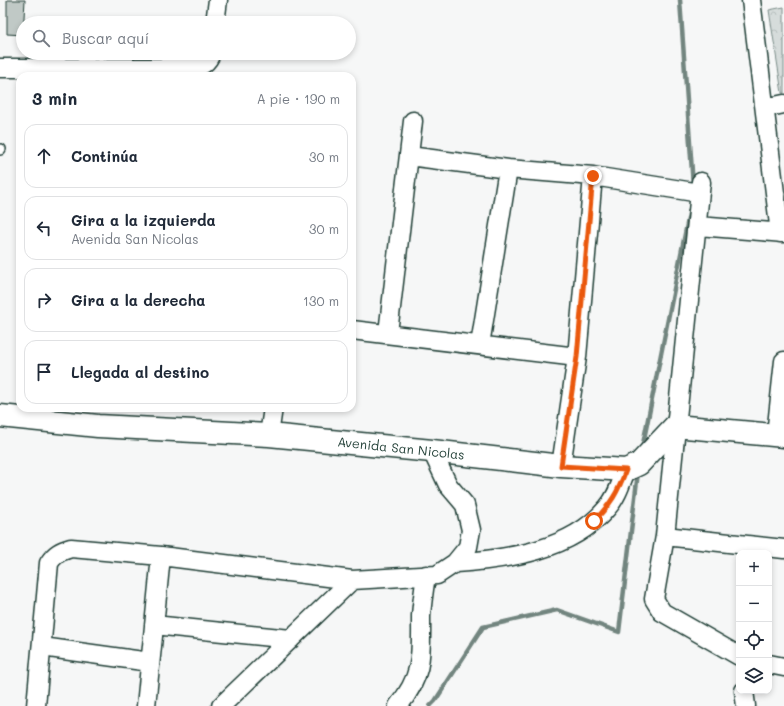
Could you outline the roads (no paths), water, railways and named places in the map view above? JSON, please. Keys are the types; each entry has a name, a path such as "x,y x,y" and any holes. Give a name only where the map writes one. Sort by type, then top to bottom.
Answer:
{"street":[{"path":"216,16 218,0"},
{"path":"698,226 782,233 751,0"},
{"path":"0,68 192,68 202,66 208,60"},
{"path":"765,108 784,104"},
{"path":"388,333 413,121"},
{"path":"409,156 508,169 701,187 698,226 675,426 665,536 654,599 662,612 736,654"},
{"path":"480,345 508,169"},
{"path":"561,466 577,357 593,176"},
{"path":"356,330 577,357"},
{"path":"675,426 780,436 784,361"},
{"path":"269,435 272,412"},
{"name":"Avenida San Nicolas","path":"0,416 98,426 269,435 432,451 561,466 626,470"},
{"path":"455,562 498,560 548,547 564,540 594,521 608,508 618,492 626,470 639,464 675,426"},
{"path":"36,706 49,563 54,555 61,550 71,548 161,556 352,580 438,575 455,562 468,547 471,530 465,505 448,484 432,451"},
{"path":"665,536 784,548"},
{"path":"146,706 161,556"},
{"path":"398,706 408,694 421,659 421,614 426,575"},
{"path":"221,706 352,580"},
{"path":"154,625 291,639"},
{"path":"42,647 150,662"},
{"path":"772,665 784,667"},
{"path":"744,694 746,706"}],"waterway":[{"path":"680,0 693,186"},
{"path":"642,449 690,209"},
{"path":"430,706 435,701 483,627 557,610 619,632 638,472"}]}
